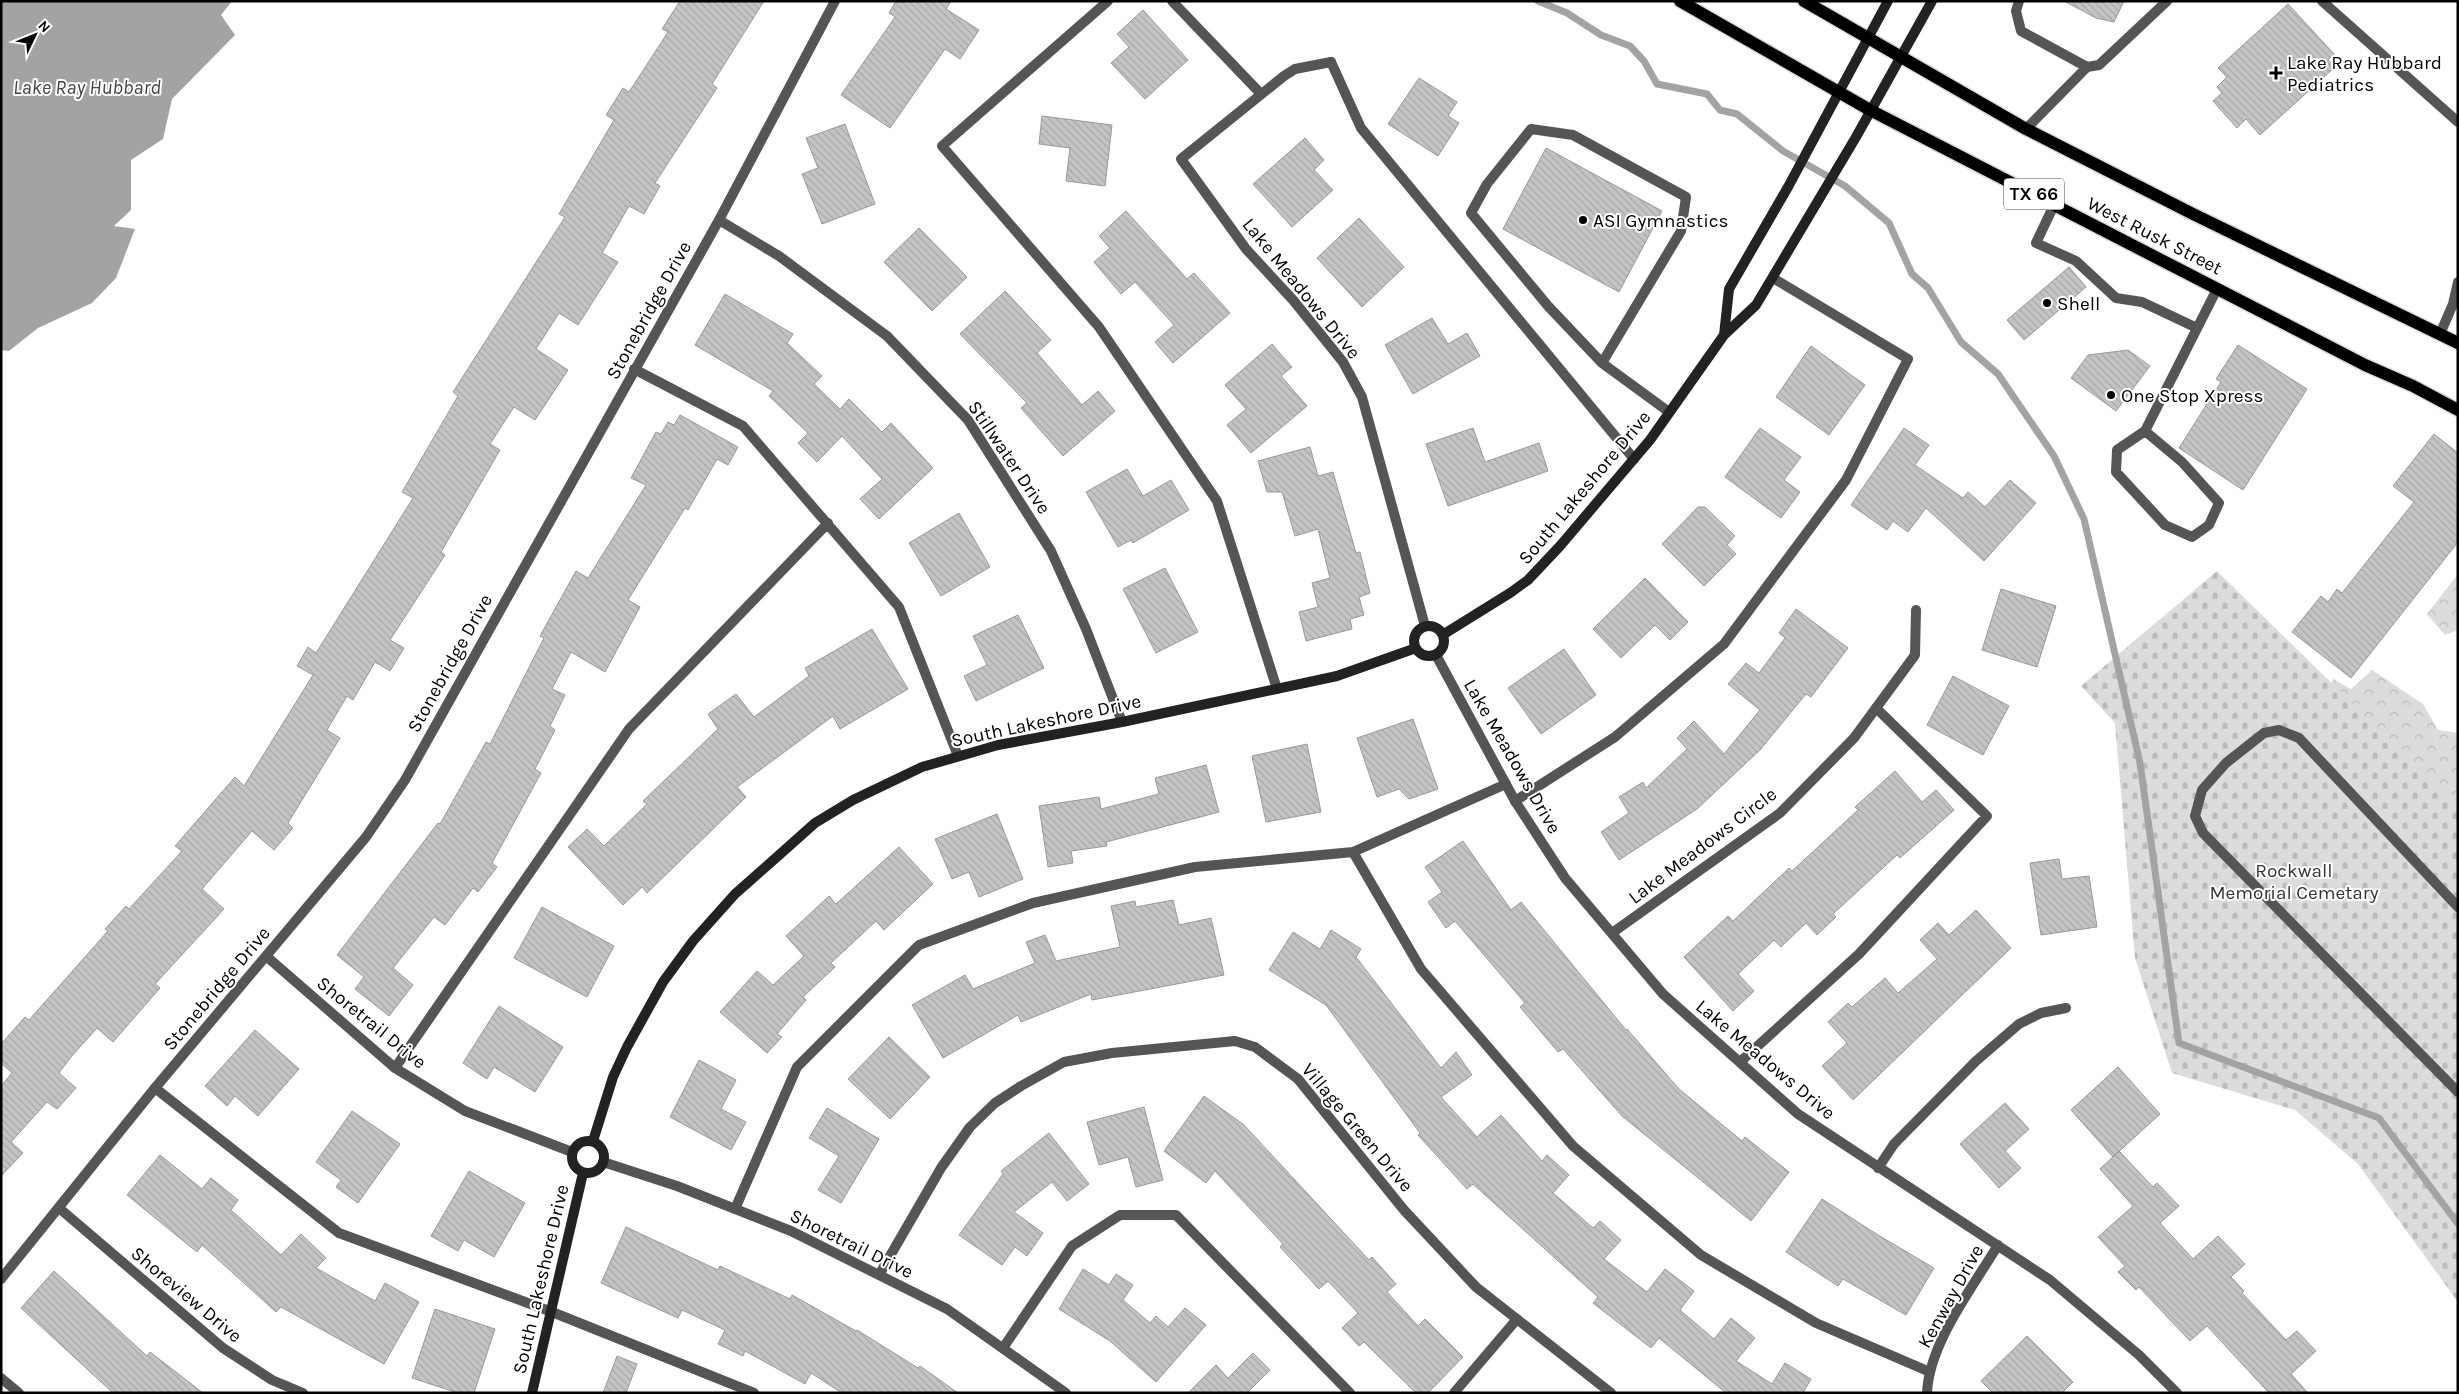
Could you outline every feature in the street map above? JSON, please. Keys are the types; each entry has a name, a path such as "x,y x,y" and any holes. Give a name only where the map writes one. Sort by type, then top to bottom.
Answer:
{"main road":[{"name":"West Rusk Street","path":"1680,1 1870,110 2365,365 2413,386 2458,410"},
{"name":"TX 66","path":"1804,1 1901,56"},
{"name":"West Rusk Street","path":"1901,56 2026,129 2193,214 2458,343"}],"street":[{"name":"Stonebridge Drive","path":"1,1279 155,1088 366,837 405,780 719,220 835,1"},
{"path":"1108,1 942,146 1099,327 1217,501 1277,689"},
{"path":"1172,1 1261,94"},
{"name":"South Lakeshore Drive","path":"1724,335 1729,289 1788,187 1888,1"},
{"name":"South Lakeshore Drive","path":"1444,634 1528,580 1560,546 1634,459 1724,335 1756,305 1932,1"},
{"path":"2019,1 2016,11 2021,31 2088,67"},
{"path":"2026,129 2088,67 2099,65 2167,1"},
{"path":"2322,1 2458,122"},
{"name":"Lake Meadows Drive","path":"1425,626 1362,397 1342,362 1293,300 1246,249 1181,159 1261,94 1295,69 1331,62 1361,128 1634,459"},
{"path":"1602,363 1681,231 1686,197 1573,135 1530,129 1487,184 1471,213 1548,306 1602,363 1669,412"},
{"path":"2054,205 2036,243 2076,261 2116,298 2142,302 2197,328"},
{"name":"Stillwater Drive","path":"719,220 779,256 887,336 968,420 1051,551 1086,630 1122,722"},
{"path":"1515,801 1616,736 1724,644 1846,480 1908,358 1773,278"},
{"path":"2440,334 2453,304 2458,282"},
{"path":"2145,431 2182,462 2219,503 2209,525 2192,537 2165,525 2116,472 2117,450 2145,431 2217,289"},
{"path":"634,370 743,426 899,607 958,756"},
{"path":"394,1068 629,729 828,523"},
{"name":"Lake Meadows Circle","path":"1612,933 1780,813 1854,738 1915,655 1916,610"},
{"path":"1425,626 1436,627 1444,634 1445,644 1436,655 1425,656 1416,648 1414,637 1420,628 1425,626"},
{"name":"South Lakeshore Drive","path":"593,1141 613,1077 642,1019 663,982 693,941 735,894 815,823 853,800 922,767 998,744 1122,722 1277,689 1364,668 1416,648"},
{"name":"Lake Meadows Drive","path":"1436,655 1515,801 1565,878 1663,994 1798,1114 2050,1280 2139,1355 2177,1393"},
{"path":"1740,1062 1859,954 1988,816 1876,708"},
{"path":"2458,907 2299,738 2279,730 2264,733 2226,763 2202,790 2195,816 2203,833 2458,1092"},
{"path":"735,1209 797,1067 919,945 1033,902 1195,867 1354,852 1506,784"},
{"path":"1354,852 1421,969 1573,1146 1701,1255 1816,1323 1930,1372"},
{"name":"Shoretrail Drive","path":"266,956 394,1068 465,1112 572,1152"},
{"path":"1878,1168 1894,1144 1984,1054 2019,1024 2041,1013 2066,1008"},
{"name":"Village Green Drive","path":"880,1275 941,1168 970,1127 995,1103 1064,1062 1112,1053 1236,1041 1256,1047 1298,1079 1404,1210 1476,1288 1611,1393"},
{"path":"155,1088 339,1233 552,1312 754,1393"},
{"path":"582,1141 593,1141 603,1152 603,1162 595,1172 583,1172 573,1164 572,1152 582,1141"},
{"name":"Shoretrail Drive","path":"603,1162 678,1186 791,1231 880,1275 948,1309 1066,1393"},
{"name":"South Lakeshore Drive","path":"532,1393 583,1172"},
{"name":"Shoreview Drive","path":"58,1208 223,1348 272,1380 303,1393"},
{"path":"1003,1348 1072,1246 1120,1216 1176,1215 1350,1393"},
{"name":"Kenway Drive","path":"1927,1393 1930,1372 1940,1343 1998,1245"},
{"path":"1454,1393 1517,1319"},
{"path":"1,1378 18,1393"}],"green space":[{"name":"Rockwall Memorial Cemetary","path":"2217,571 2354,705 2458,815 2458,1302 2358,1164 2295,1110 2172,1073 2135,958 2115,723 2081,686"},
{"path":"2458,574 2458,630 2445,635 2427,614"},
{"path":"2372,670 2423,704 2438,730 2458,733 2458,829 2325,703 2333,679 2351,689"}],"water":[{"name":"Lake Ray Hubbard","path":"1,1 232,1 221,15 235,35 172,99 163,139 131,160 131,210 114,226 135,229 116,278 92,303 38,328 9,351 1,350"}],"building":[{"path":"680,1 764,1 712,84 717,88 655,183 660,186 644,214 629,206 602,253 618,262 578,325 559,313 536,349 568,370 535,420 514,407 490,444 500,450 441,552 445,555 390,640 404,648 390,671 375,662 353,700 347,696 327,730 340,738 288,823 293,828 274,850 252,831 202,889 224,909 155,984 160,988 113,1042 97,1028 71,1057 59,1073 76,1088 57,1109 47,1102 11,1142 23,1153 1,1176 1,1086 12,1073 1,1063 1,1044 25,1017 29,1020 108,931 105,929 126,906 129,909 182,851 175,846 235,777 244,786 313,675 297,666 308,647 316,653 413,498 402,492 458,396 453,392 565,217 559,214 614,120 606,115 623,88 629,92 668,32 662,29"},
{"path":"896,1 951,1 946,9 979,30 960,59 945,49 890,128 841,95 895,17 889,13"},
{"path":"2064,1 2124,1 2114,22 2096,18"},
{"name":"Lake Ray Hubbard Pediatrics","path":"2288,4 2334,54 2328,60 2335,67 2260,135 2246,119 2237,128 2213,101 2222,93 2217,87 2227,77 2218,68"},
{"path":"1143,10 1188,60 1145,99 1111,63 1129,47 1117,34"},
{"path":"1419,78 1457,102 1448,116 1459,123 1438,156 1388,124"},
{"path":"1042,116 1112,125 1105,186 1066,181 1070,148 1039,144"},
{"path":"845,124 875,204 822,224 802,174 818,168 806,138"},
{"path":"1305,138 1324,160 1314,170 1333,190 1292,227 1253,184"},
{"name":"ASI Gymnastics","path":"1546,148 1662,211 1619,292 1503,229"},
{"path":"1126,211 1187,279 1194,273 1230,313 1173,363 1155,342 1174,325 1135,282 1121,294 1094,262 1110,248 1099,236"},
{"path":"1359,218 1404,267 1362,307 1317,258"},
{"path":"919,228 967,277 932,311 884,262"},
{"name":"Shell","path":"2069,267 2086,287 2024,340 2007,320"},
{"path":"1005,291 1051,340 1037,353 1082,405 1098,391 1115,411 1063,456 1021,408 1027,403 960,334"},
{"path":"725,294 793,334 787,343 822,376 814,384 840,409 849,399 882,432 891,423 933,468 879,519 860,499 882,479 842,436 817,462 798,443 808,433 769,396 773,391 695,345"},
{"path":"1432,318 1448,344 1467,333 1480,356 1413,394 1385,345"},
{"path":"1272,344 1292,367 1281,376 1307,406 1251,453 1227,425 1246,409 1225,385"},
{"path":"2238,345 2307,389 2243,490 2179,448 2221,382 2216,379"},
{"path":"1811,346 1865,385 1829,435 1776,397"},
{"name":"One Stop Xpress","path":"2128,350 2150,366 2116,411 2071,378 2088,355"},
{"path":"680,415 738,447 728,465 717,459 688,510 685,508 628,600 640,607 605,672 571,652 552,689 565,695 550,726 555,730 535,769 541,773 492,863 497,867 478,892 473,888 445,925 434,917 393,968 413,985 389,1016 355,989 364,977 337,955 438,823 440,824 486,742 490,744 544,638 540,636 576,571 588,578 646,485 631,478 656,432 661,434 668,422 674,425"},
{"path":"1473,428 1485,462 1539,443 1548,471 1448,506 1426,444"},
{"path":"1760,428 1801,457 1784,480 1800,492 1781,518 1725,477"},
{"path":"1904,428 1929,445 1915,465 1963,498 1968,492 1985,507 2010,480 2036,503 1984,561 1926,508 1908,532 1893,521 1887,530 1851,505"},
{"path":"2434,434 2458,453 2458,542 2351,678 2292,632 2321,596 2328,602 2337,589 2342,593 2414,502 2393,486"},
{"path":"1310,447 1318,476 1333,472 1356,553 1360,552 1370,593 1359,597 1364,615 1350,619 1352,629 1306,641 1299,612 1318,607 1312,583 1330,578 1318,529 1295,536 1282,492 1267,492 1258,461"},
{"path":"1127,469 1143,496 1171,480 1189,510 1133,543 1131,540 1118,547 1086,492"},
{"path":"1698,507 1705,507 1735,536 1727,545 1736,554 1704,586 1662,544"},
{"path":"959,513 990,567 941,596 909,543"},
{"path":"1165,568 1198,632 1156,653 1123,589"},
{"path":"1645,578 1688,622 1670,640 1655,625 1621,658 1593,629"},
{"path":"2001,589 2056,606 2037,667 1982,650"},
{"path":"1796,609 1848,648 1811,697 1806,694 1760,750 1697,809 1619,860 1601,832 1629,813 1619,797 1643,782 1646,788 1687,749 1677,738 1694,721 1724,754 1760,710 1728,684 1746,663 1759,673 1785,638 1779,633"},
{"path":"1018,615 1044,668 976,701 964,676 987,665 973,636"},
{"path":"872,629 908,689 840,729 833,716 737,787 746,797 647,893 642,887 623,905 568,847 587,829 604,846 647,804 643,801 718,729 708,714 736,694 754,717 809,676 805,668"},
{"path":"1564,649 1596,695 1541,734 1508,688"},
{"path":"1953,676 2009,706 1983,755 1927,725"},
{"path":"1413,719 1438,789 1409,799 1399,789 1377,797 1357,738"},
{"path":"1307,744 1321,812 1266,822 1252,756"},
{"path":"1206,765 1219,812 1106,842 1107,846 1071,851 1073,863 1048,867 1039,806 1099,797 1101,809 1159,794 1155,778"},
{"path":"1895,771 1922,802 1936,790 1954,810 1900,858 1897,855 1833,914 1836,917 1817,935 1806,923 1781,947 1774,940 1738,974 1754,991 1733,1011 1684,957 1728,916 1733,921 1789,868 1792,871 1858,810 1855,807"},
{"path":"997,814 1023,879 979,897 969,872 952,879 935,839"},
{"path":"1463,841 1511,910 1521,902 1626,1030 1679,1089 1742,1141 1745,1137 1789,1172 1751,1221 1622,1116 1563,1049 1558,1052 1520,1007 1525,1003 1455,921 1446,928 1428,902 1442,892 1425,867"},
{"path":"899,847 933,884 884,930 876,921 831,963 835,967 803,997 806,1000 777,1034 782,1037 767,1053 720,1012 757,971 773,985 804,956 786,936 829,896 836,904"},
{"path":"2059,859 2062,879 2089,876 2097,927 2041,935 2030,863"},
{"path":"1173,900 1179,925 1211,918 1224,975 1092,1000 1091,994 1021,1022 1018,1015 943,1058 912,1005 965,975 973,989 1035,963 1026,942 1045,935 1056,961 1120,947 1111,906 1135,901 1136,907"},
{"path":"542,907 614,946 587,997 514,958"},
{"path":"1976,910 2011,948 1853,1100 1822,1066 1847,1043 1828,1022 1848,1003 1852,1007 1885,978 1898,993 1937,959 1920,940 1938,923 1949,935"},
{"path":"1331,930 1361,949 1356,957 1441,1068 1456,1052 1472,1075 1441,1097 1477,1137 1501,1115 1542,1161 1547,1155 1569,1175 1553,1193 1593,1228 1600,1221 1621,1240 1604,1259 1647,1292 1665,1269 1694,1291 1680,1310 1714,1339 1731,1318 1755,1338 1736,1361 1772,1384 1785,1363 1811,1379 1803,1393 1726,1393 1659,1338 1651,1348 1593,1303 1598,1297 1473,1184 1467,1189 1418,1135 1420,1133 1326,1005 1269,970 1293,932 1320,949"},
{"path":"499,1006 563,1047 535,1092 494,1067 487,1079 463,1063"},
{"path":"255,1030 299,1069 258,1116 235,1096 227,1106 205,1086"},
{"path":"889,1037 930,1077 890,1119 848,1079"},
{"path":"699,1060 736,1080 721,1109 746,1122 731,1150 670,1117"},
{"path":"2118,1067 2160,1114 2113,1157 2071,1110"},
{"path":"1204,1096 1244,1125 1369,1260 1372,1257 1396,1284 1387,1292 1418,1326 1425,1319 1463,1357 1428,1393 1416,1393 1364,1342 1359,1346 1342,1328 1358,1313 1328,1281 1319,1289 1280,1247 1283,1244 1215,1171 1206,1183 1164,1151"},
{"path":"2005,1103 2029,1129 2005,1151 2021,1168 1999,1188 1960,1144"},
{"path":"1144,1107 1163,1180 1136,1187 1128,1157 1099,1165 1087,1122"},
{"path":"827,1108 879,1139 841,1203 818,1190 839,1156 809,1138"},
{"path":"352,1111 400,1144 358,1203 336,1187 341,1180 316,1162"},
{"path":"1049,1133 1089,1184 1067,1201 1052,1182 1014,1212 1043,1233 1027,1256 1015,1247 1002,1265 959,1235 1003,1174 1001,1171"},
{"path":"2119,1151 2153,1187 2157,1183 2179,1206 2160,1223 2193,1259 2218,1236 2245,1264 2231,1277 2244,1291 2242,1293 2286,1340 2297,1331 2316,1351 2291,1374 2308,1393 2269,1393 2207,1326 2190,1341 2139,1287 2136,1290 2118,1272 2125,1266 2098,1237 2133,1206 2100,1169"},
{"path":"160,1155 202,1189 211,1178 238,1200 231,1210 281,1255 301,1234 326,1258 316,1268 375,1301 385,1283 419,1302 384,1364 281,1307 276,1312 202,1245 197,1252 127,1195"},
{"path":"469,1171 525,1203 494,1257 464,1240 458,1251 431,1236"},
{"path":"1822,1199 1934,1268 1906,1315 1843,1279 1838,1286 1786,1252"},
{"path":"626,1227 718,1270 720,1266 790,1299 792,1295 857,1330 918,1368 920,1366 958,1393 842,1393 811,1373 805,1384 745,1351 743,1356 718,1344 725,1330 682,1310 678,1318 601,1283"},
{"path":"1083,1269 1109,1285 1116,1274 1133,1285 1123,1300 1150,1323 1156,1316 1168,1327 1185,1308 1206,1325 1156,1382 1110,1341 1059,1309"},
{"path":"54,1271 147,1356 150,1352 203,1393 113,1393 21,1308"},
{"path":"435,1309 495,1329 474,1393 458,1393 412,1378"},
{"path":"2027,1336 2073,1382 2062,1393 1993,1393 1981,1381"},
{"path":"1253,1353 1270,1370 1247,1393 1188,1393 1216,1365 1228,1378"},
{"path":"617,1356 637,1364 626,1393 603,1393"}],"waterway":[{"path":"1538,1 1567,13 1601,35 1630,46 1644,61 1657,84 1707,94 1720,110 1737,114 1783,151 1845,186 1889,223 1912,274 1928,288 1961,342 1998,374 2054,456 2084,519 2140,763 2179,1043 2379,1118 2458,1224"}],"place":[{"name":"Lake Ray Hubbard Pediatrics","path":"2276,73"},
{"name":"ASI Gymnastics","path":"1583,220"},
{"name":"Shell","path":"2047,303"},
{"name":"One Stop Xpress","path":"2111,395"}]}
